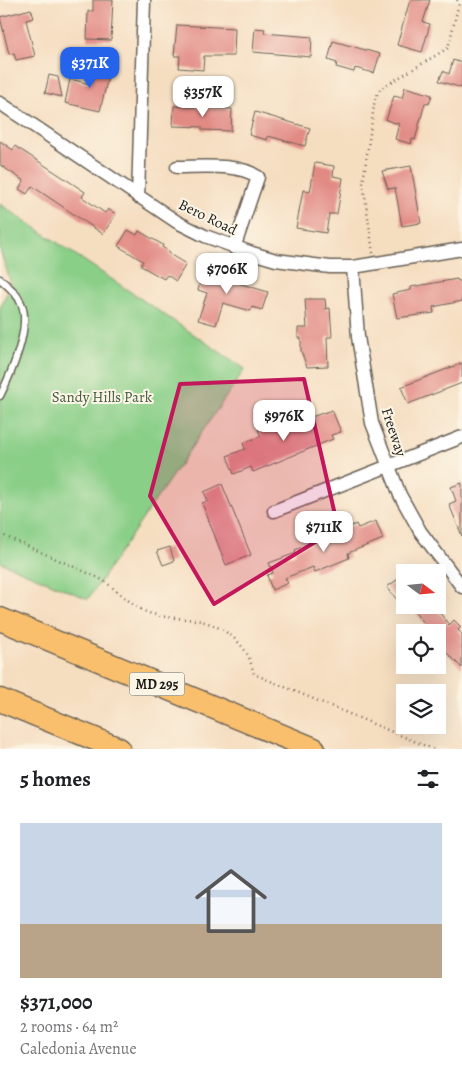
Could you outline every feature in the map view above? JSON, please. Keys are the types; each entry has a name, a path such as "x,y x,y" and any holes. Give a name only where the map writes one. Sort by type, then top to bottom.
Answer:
{"highway":[{"name":"MD 295","path":"0,619 314,749"},
{"path":"0,700 119,749"}],"street":[{"path":"138,196 144,0"},
{"name":"Bero Road","path":"0,103 177,222 234,248 276,260 353,267 462,249"},
{"path":"177,167 236,169 251,172 258,177 234,248"},
{"name":"Freeway","path":"353,267 358,337 372,423 400,495 420,531 442,564 462,587"},
{"path":"274,511 462,437"}],"lane":[{"path":"0,280 12,290 21,302 24,313 23,339 0,396"}],"path":[{"path":"374,264 363,182 375,100 380,88 448,48 459,3 457,0"},
{"path":"0,534 99,578 111,585 136,606 149,613 198,620 214,626 232,636 247,652 254,674 432,749"}],"highlighted area":[{"path":"304,379 338,528 214,604 150,496 180,384"}],"green space":[{"name":"Sandy Hills Park","path":"0,204 245,369 88,599 0,562 0,308 11,284 0,250"}],"building":[{"path":"93,0 113,0 111,40 87,39 88,11 93,11"},
{"path":"410,0 430,0 423,22 430,24 422,52 397,45"},
{"path":"31,9 34,18 26,20 35,56 16,60 14,53 9,54 0,17"},
{"path":"177,25 235,28 234,56 204,56 203,70 179,68 180,56 174,56"},
{"path":"255,28 265,29 264,33 312,37 311,57 253,52"},
{"path":"333,41 380,54 374,73 355,68 354,72 336,67 337,63 328,60"},
{"path":"453,60 462,63 462,88 439,81 443,71 449,74"},
{"path":"95,61 111,64 100,111 65,103 70,79 90,84"},
{"path":"49,75 58,77 62,97 45,93"},
{"path":"405,87 432,95 429,104 425,103 415,140 412,139 411,144 395,139 399,124 386,120 394,96 402,98"},
{"path":"174,106 232,109 231,131 173,126"},
{"path":"255,112 310,128 305,146 268,136 267,140 249,135"},
{"path":"0,141 13,150 15,146 85,192 82,197 105,213 108,209 116,214 103,234 32,186 27,194 19,189 24,181 0,165"},
{"path":"315,163 334,166 333,176 343,178 337,214 329,214 326,233 296,228 303,190 310,192"},
{"path":"411,166 421,223 402,226 395,188 388,189 382,171"},
{"path":"128,230 137,235 139,231 163,245 162,247 170,252 169,254 186,264 176,281 167,275 164,279 141,266 143,261 118,246"},
{"path":"214,269 240,277 238,283 268,292 262,310 252,307 251,311 223,303 216,325 198,320 207,293 198,290 203,272 212,275"},
{"path":"457,279 462,281 462,301 433,307 434,313 397,318 392,294 411,290 411,287"},
{"path":"305,299 325,299 326,309 330,308 332,337 327,337 328,366 307,367 301,351 301,338 298,338 298,328 307,328"},
{"path":"462,363 462,383 408,404 401,387"},
{"path":"332,410 341,432 331,435 333,439 253,472 251,467 234,474 227,456 245,449 243,443 261,436 258,430 274,424 277,432 305,419"},
{"path":"462,483 462,536 449,504 456,501 451,487"},
{"path":"222,484 251,555 226,565 202,503 208,501 204,492"},
{"path":"376,521 383,539 348,553 349,558 315,572 313,567 285,578 288,583 272,590 267,575 273,573 269,563 296,553 295,550 356,524 358,528"},
{"path":"170,547 174,561 163,565 157,551"},
{"path":"396,580 396,598 387,587"},
{"path":"417,614 441,614 449,625 454,620 461,627 458,630 462,634 462,668 446,652 446,624 425,624"}]}
